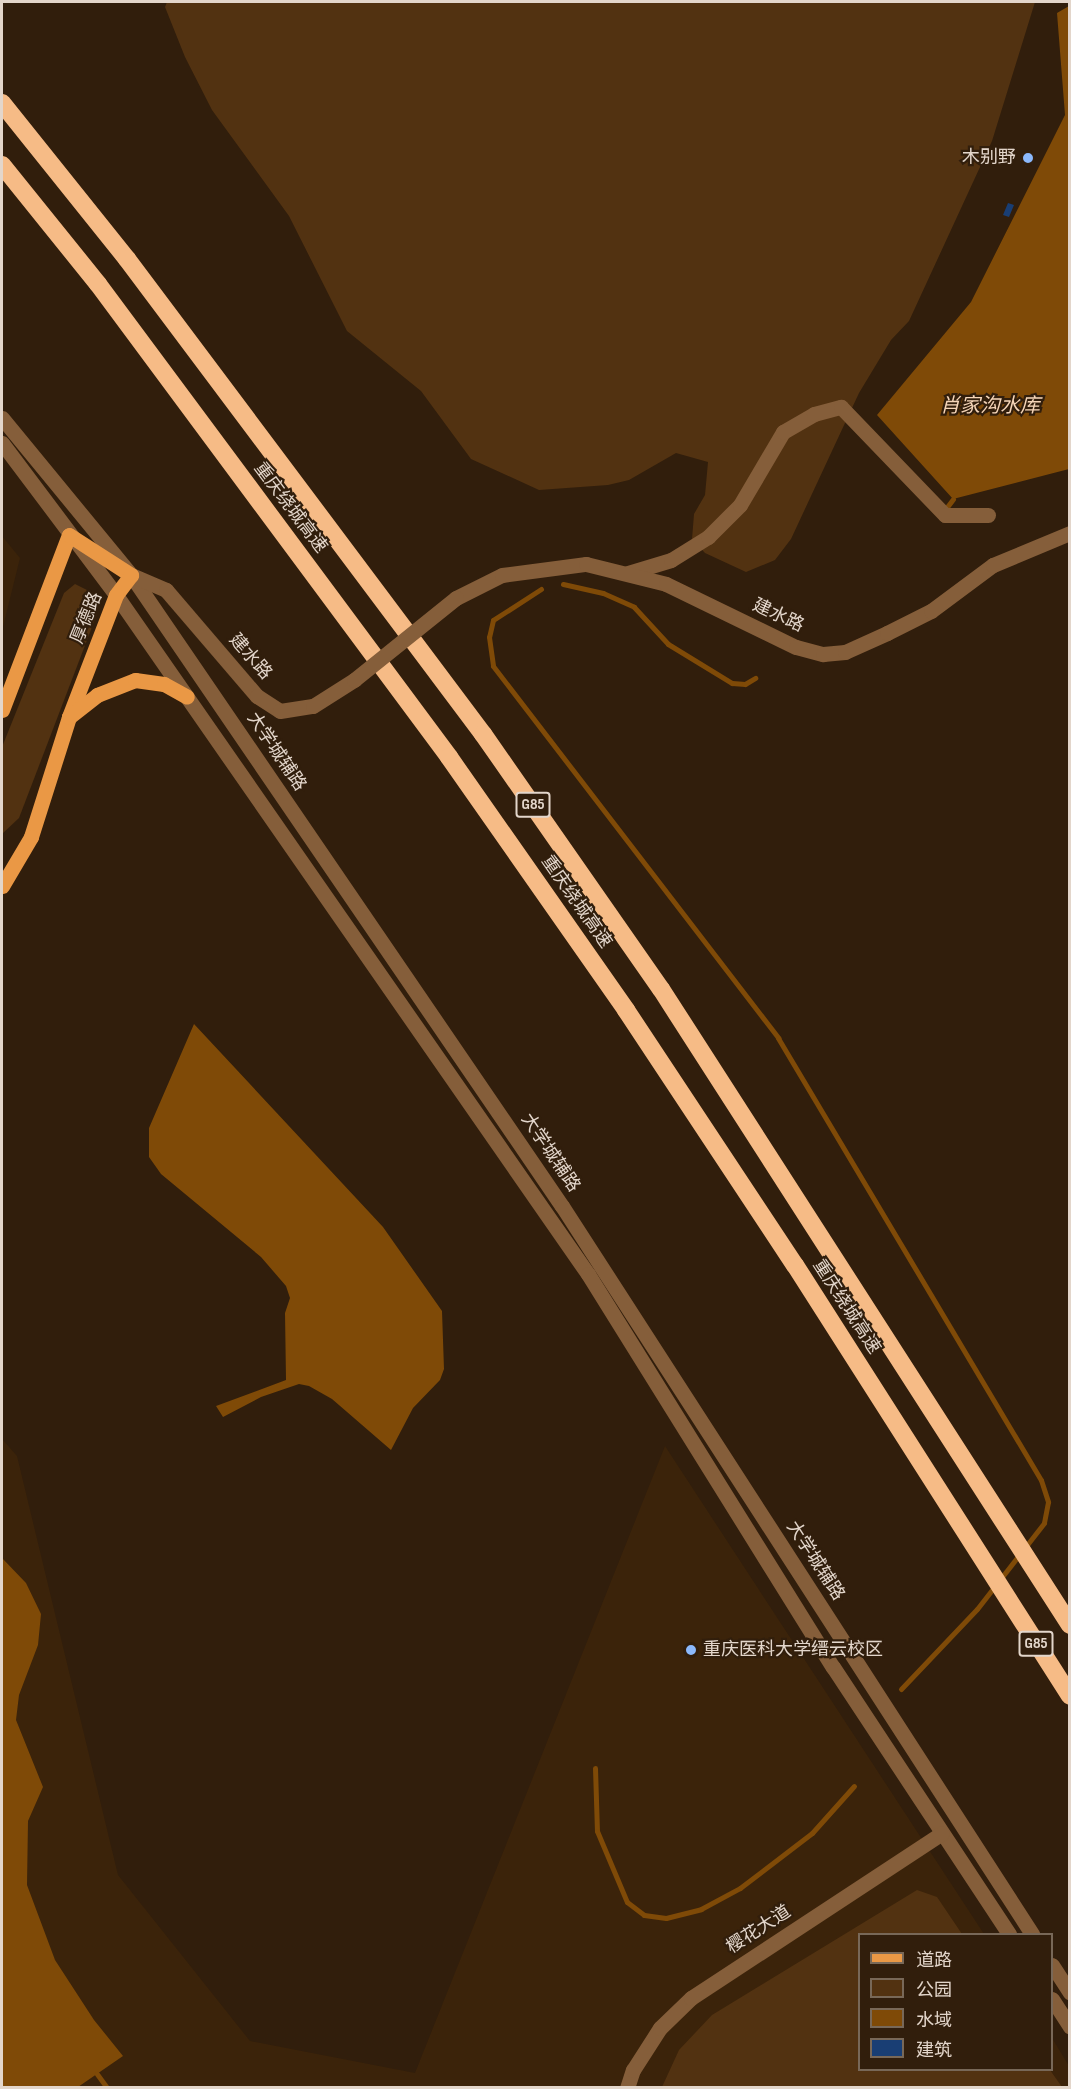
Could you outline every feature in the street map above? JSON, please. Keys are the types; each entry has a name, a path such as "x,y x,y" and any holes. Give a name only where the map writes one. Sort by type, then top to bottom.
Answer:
{"highway":[{"name":"重庆绕城高速","path":"2,103 127,259 483,734 662,989 1070,1625"},
{"name":"重庆绕城高速","path":"2,165 98,284 462,776 639,1029 1070,1696"}],"main road":[{"path":"2,710 69,535 131,575"},
{"name":"厚德路","path":"2,886 31,837 69,717 116,595 131,575"},
{"path":"69,717 97,696 135,680 164,684 187,697"}],"street":[{"path":"628,573 671,560 708,537 740,505 783,432 814,414 840,407 945,515 988,514"},
{"name":"大学城辅路","path":"2,418 131,575 562,1206 1031,1933"},
{"name":"大学城辅路","path":"2,443 116,595 588,1274 833,1667 1008,1933"},
{"name":"建水路","path":"131,575 166,590 257,696 280,711 313,706 354,680 456,598 502,575 586,564 628,573 666,584 796,647 824,654 845,652 887,633 930,611 993,565 1070,533"},
{"name":"樱花大道","path":"627,2088 633,2070 660,2028 692,1998 942,1833"},
{"path":"1053,1967 1070,1993"},
{"path":"1053,2002 1070,2027"}],"shaded area":[{"path":"2,536 20,558 2,631"},
{"name":"重庆医科大学缙云校区","path":"2,1439 17,1456 118,1875 250,2041 415,2073 665,1446 983,1933 858,1933 858,2071 1053,2071 1053,2040 1069,2066 1069,2087 2,2087"}],"green space":[{"path":"167,2 1035,2 992,141 909,321 891,340 859,393 791,539 775,560 746,572 705,553 692,539 694,514 705,495 708,462 676,453 629,480 608,485 539,490 471,459 421,391 347,331 289,216 212,110 185,57 165,7"},
{"path":"75,584 93,593 97,614 19,818 2,834 2,747 64,593"},
{"path":"917,1890 937,1897 961,1933 858,1933 858,2071 1051,2071 1062,2087 662,2087 679,2050 712,2015"}],"water":[{"name":"肖家沟水库","path":"1069,6 1069,469 953,499 877,415 971,302 1065,115 1057,13"},
{"path":"194,1024 383,1227 442,1311 444,1369 440,1380 413,1408 391,1450 332,1399 309,1386 299,1384 261,1397 223,1417 216,1406 286,1380 285,1313 290,1298 286,1286 261,1257 161,1174 149,1157 149,1128"},
{"path":"2,1558 26,1583 41,1614 38,1645 19,1695 16,1720 43,1787 28,1821 27,1885 55,1960 94,2020 123,2056 78,2087 2,2087"}],"building":[{"name":"木别野","path":"1029,150 1035,156 1026,166 1020,160"},
{"name":"木别野","path":"1008,203 1014,205 1009,217 1003,215"}],"waterway":[{"path":"947,507 953,499"},
{"path":"563,584 603,593 634,607 668,644 732,683 745,684 755,678"},
{"path":"541,589 493,620 489,637 493,666 778,1038 1041,1480 1048,1502 1044,1523 1025,1547"},
{"path":"901,1689 977,1609 1019,1555"},
{"path":"595,1768 597,1831 627,1902 644,1915 666,1918 701,1909 740,1888 812,1833 854,1786"},
{"path":"97,2074 107,2088"}],"place":[{"name":"木别野","path":"1028,158"},
{"name":"重庆医科大学缙云校区","path":"691,1650"}]}
